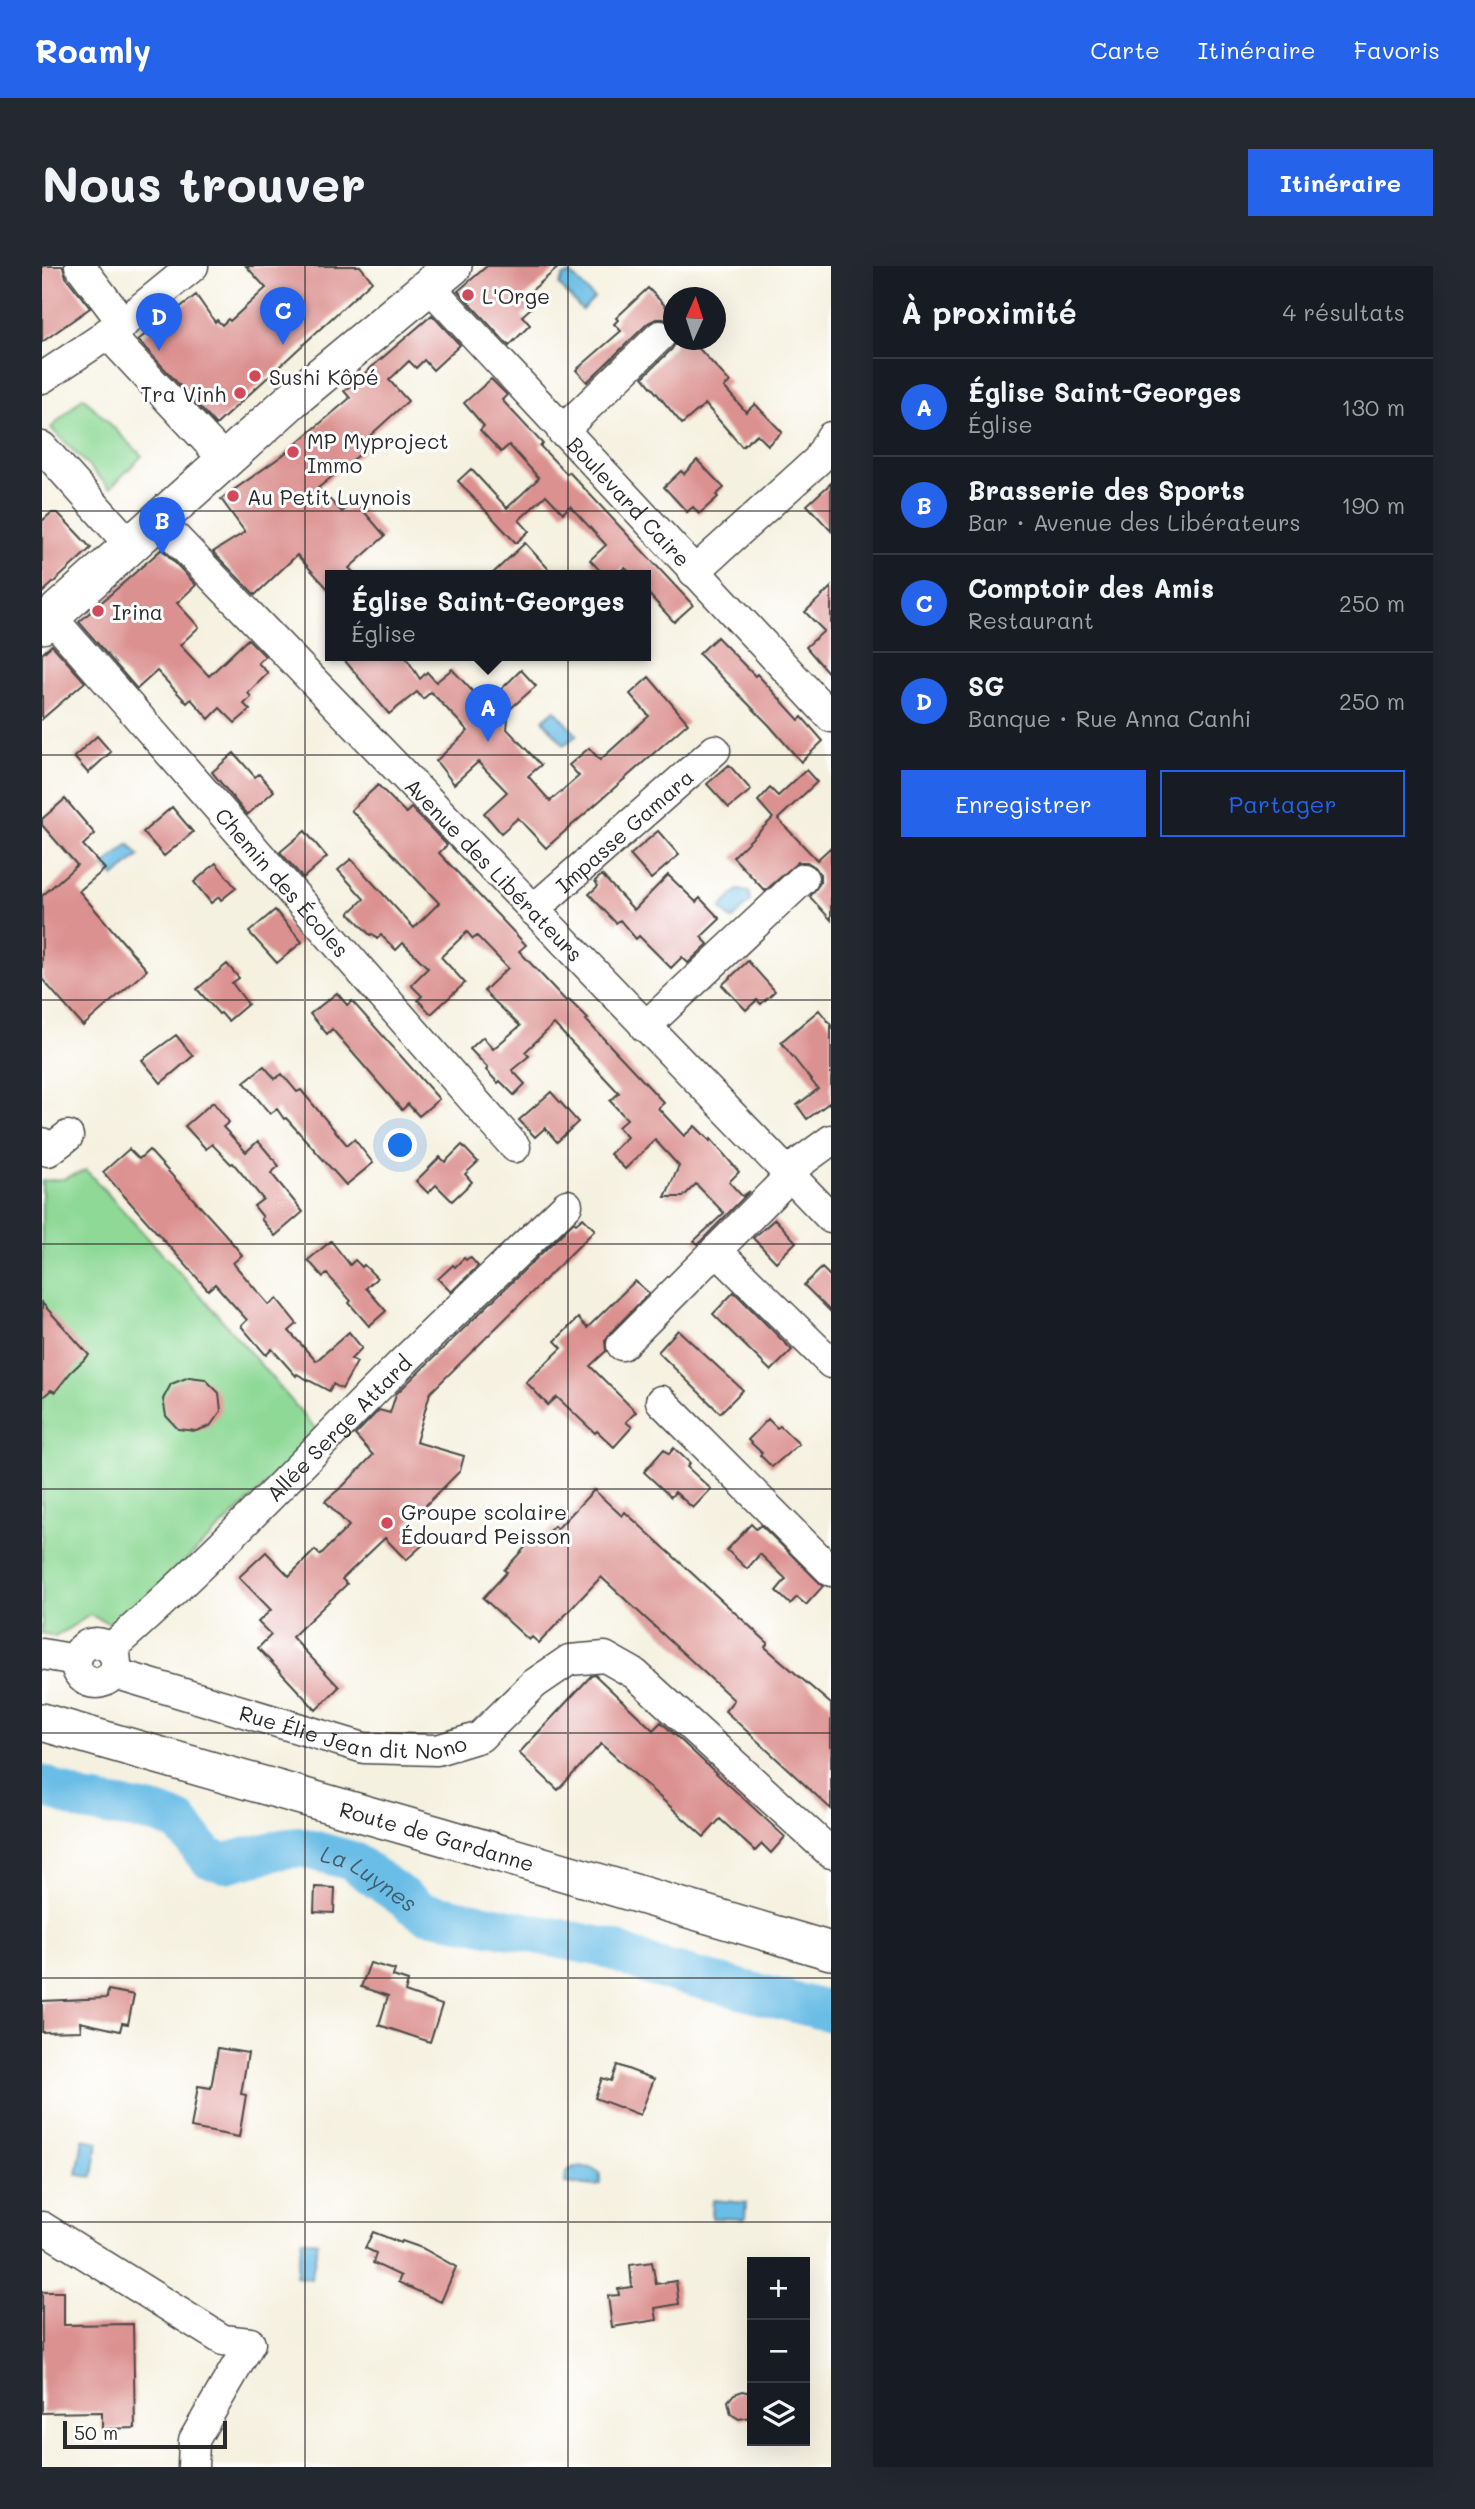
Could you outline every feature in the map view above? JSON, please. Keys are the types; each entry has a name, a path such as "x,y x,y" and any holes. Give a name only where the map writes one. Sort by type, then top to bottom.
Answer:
{"main road":[{"path":"46,621 224,459 441,276"},
{"name":"Route de Gardanne","path":"42,1707 235,1763 445,1819 831,1933"},
{"name":"Route de Gardanne","path":"42,1722 508,1855 831,1951"}],"street":[{"path":"80,266 115,328 224,459"},
{"path":"42,378 115,328 193,266"},
{"name":"Boulevard Caire","path":"441,276 562,431 831,717"},
{"path":"562,431 660,336"},
{"path":"695,572 818,460 831,437"},
{"path":"42,447 124,552"},
{"path":"42,471 124,552"},
{"name":"Avenue des Libérateurs","path":"158,520 831,1218"},
{"name":"Chemin des Écoles","path":"46,621 515,1147"},
{"name":"Impasse Gamara","path":"533,910 715,750"},
{"path":"645,1027 803,879"},
{"path":"622,1345 790,1176 794,1167 831,1140"},
{"name":"Allée Serge Attard","path":"112,1661 150,1614 321,1447 399,1366 567,1205"},
{"path":"716,1250 831,1363"},
{"path":"661,1401 831,1571"},
{"path":"42,1654 76,1660 84,1647 102,1644 112,1661"},
{"name":"Rue Élie Jean dit Nono","path":"112,1661 364,1748 438,1750 480,1737 534,1684 569,1660 605,1657 635,1674 831,1853"},
{"path":"42,2227 223,2340 250,2343 194,2440 193,2467"}],"green space":[{"path":"83,397 142,456 110,488 51,428"},
{"path":"86,1170 217,1314 320,1434 116,1626 90,1615 55,1637 42,1633 42,1181 63,1179"}],"water":[{"path":"571,274 594,298 582,310 559,285 563,276"},
{"path":"555,710 577,735 564,745 543,720"},
{"path":"129,844 139,856 114,877 104,865"},
{"path":"738,890 749,892 750,902 732,920 720,908"},
{"path":"83,2139 98,2142 93,2177 77,2175"},
{"path":"574,2167 592,2168 600,2173 600,2184 596,2186 565,2183 566,2172"},
{"path":"713,2200 746,2203 745,2219 712,2218"},
{"path":"302,2239 318,2242 311,2279 296,2276"}],"building":[{"path":"42,266 63,266 66,277 90,308 42,342"},
{"path":"246,266 360,266 372,281 216,425 138,340 196,295 215,322 217,320 222,325 228,319 230,321 266,288"},
{"path":"487,266 560,266 523,298 531,308 522,316 530,325 509,346 458,291"},
{"path":"648,288 663,304 663,319 648,323 587,382 576,370 621,331 614,324 618,320 616,318"},
{"path":"432,315 460,345 433,370 424,360 416,368 409,361 389,380 408,401 364,441 368,446 365,450 318,488 342,512 355,501 385,536 349,568 351,570 325,570 325,585 297,555 255,595 213,552 245,532 221,499 283,455 350,398 344,391"},
{"path":"671,350 700,350 730,382 724,387 746,412 755,404 782,432 768,445 757,434 742,447 705,404 682,424 643,377"},
{"path":"491,379 507,395 502,400 543,444 540,446 567,474 569,472 693,605 674,622 651,597 651,570 628,570 625,567 622,570 599,570 590,560 606,545 570,506 563,513 546,495 519,520 529,531 516,543 458,481 471,469 507,508 539,478 509,445 501,452 480,430 484,426 464,403"},
{"path":"697,460 724,488 699,514 693,507 687,512 664,487 681,471 684,474"},
{"path":"831,483 831,531 807,505"},
{"path":"51,513 58,513 91,548 42,593 42,521"},
{"path":"525,543 550,570 496,570"},
{"path":"162,549 196,585 177,603 199,627 180,645 209,676 248,639 265,656 258,663 268,673 248,693 251,697 244,704 250,710 235,723 220,708 209,719 191,699 187,703 157,671 137,689 79,622"},
{"path":"831,587 831,676 806,647 824,631 805,612"},
{"path":"717,637 755,676 757,674 799,720 802,717 823,741 801,762 769,725 699,654"},
{"path":"52,645 85,682 42,719 42,654"},
{"path":"345,661 408,661 420,679 427,672 436,682 452,669 485,705 521,670 536,686 509,710 507,729 541,765 528,776 550,801 579,776 569,765 589,748 600,760 649,716 630,694 649,677 688,723 546,848 518,818 501,833 484,813 507,792 478,762 454,784 436,761 468,731 431,692 423,699 417,692 389,714"},
{"path":"97,736 111,752 88,773 74,757"},
{"path":"234,753 255,777 259,774 274,791 247,815 212,772"},
{"path":"729,765 751,790 729,808 707,784"},
{"path":"806,770 817,782 778,819 817,860 831,847 831,920 810,897 820,883 820,874 815,867 807,862 798,862 765,891 733,857 773,818 758,801 770,788 778,796"},
{"path":"378,785 406,813 411,808 447,845 439,853 526,945 519,951 567,1002 569,1000 588,1019 586,1020 664,1103 658,1108 684,1136 695,1126 710,1141 711,1139 739,1172 729,1182 742,1196 750,1191 698,1244 694,1241 724,1213 696,1184 683,1197 665,1197 679,1166 655,1140 625,1169 610,1154 627,1137 618,1127 627,1119 610,1101 619,1093 554,1024 525,1052 529,1056 512,1070 525,1084 514,1095 500,1081 498,1083 470,1049 483,1037 493,1049 520,1026 484,991 508,968 477,936 473,939 467,932 441,957 465,983 431,1014 418,1000 422,996 411,985 428,968 403,943 396,950 381,935 377,939 370,935 349,913 364,899 338,870 351,859 414,928 439,903 351,810"},
{"path":"65,799 95,834 83,845 105,869 79,891 147,970 83,1026 42,979 42,896 77,865 42,825 42,819"},
{"path":"172,807 193,832 164,856 143,832"},
{"path":"305,831 327,857 303,878 280,852"},
{"path":"658,831 679,855 651,879 630,855"},
{"path":"216,863 236,888 221,900 219,897 211,903 194,882"},
{"path":"602,875 634,910 668,875 696,902 700,898 720,919 701,937 708,944 688,963 682,957 671,968 639,936 636,939 620,920 616,923 589,894 598,886 595,881"},
{"path":"275,910 302,942 277,963 249,932"},
{"path":"748,961 775,991 761,1004 757,1000 746,1010 722,985"},
{"path":"227,964 239,978 232,983 248,1004 228,1021 197,989"},
{"path":"337,993 347,1005 352,1001 439,1099 419,1116 408,1104 402,1110 332,1029 327,1034 310,1014"},
{"path":"819,1010 831,1025 831,1106 829,1103 807,1119 797,1105 818,1089 781,1042"},
{"path":"176,1035 193,1056 161,1083 142,1060"},
{"path":"264,1066 275,1079 282,1074 297,1092 301,1090 347,1145 354,1139 373,1163 346,1185 286,1118 284,1119 277,1109 270,1114 244,1082"},
{"path":"551,1092 578,1122 557,1142 545,1128 535,1137 519,1120"},
{"path":"213,1102 229,1122 223,1127 246,1152 258,1141 279,1166 271,1173 303,1212 275,1236 254,1206 263,1199 233,1163 212,1144 206,1149 185,1126"},
{"path":"462,1145 478,1162 465,1174 472,1182 452,1201 436,1185 428,1193 416,1181 440,1157 445,1162"},
{"path":"129,1149 139,1159 149,1150 225,1234 242,1255 233,1263 269,1305 277,1299 297,1324 289,1331 316,1361 349,1332 362,1348 351,1359 357,1362 342,1389 333,1384 329,1391 297,1374 296,1376 272,1349 266,1355 241,1326 247,1320 215,1284 208,1290 103,1172"},
{"path":"583,1218 595,1230 430,1393 416,1442 464,1456 460,1471 407,1524 425,1543 406,1560 385,1538 342,1579 347,1584 292,1637 339,1687 316,1710 258,1648 271,1635 258,1622 271,1610 239,1577 266,1552 289,1576 315,1550 320,1555 349,1526 325,1501 373,1455 355,1435 379,1410 390,1413 396,1394 574,1222 576,1224"},
{"path":"775,1219 796,1242 776,1262 753,1238"},
{"path":"331,1241 350,1265 355,1260 377,1278 366,1288 386,1311 369,1326 327,1274 323,1277 308,1260"},
{"path":"470,1257 478,1266 451,1292 438,1279 453,1265 455,1267 464,1258 466,1260"},
{"path":"822,1268 831,1277 831,1312 804,1285"},
{"path":"635,1281 649,1293 610,1333 605,1341 606,1351 590,1366 636,1412 626,1422 632,1427 614,1447 557,1397 548,1405 526,1382 562,1348 555,1341 578,1318 587,1328"},
{"path":"734,1292 792,1350 771,1371 713,1314"},
{"path":"42,1303 89,1355 55,1392 51,1390 42,1398"},
{"path":"678,1330 743,1390 720,1413 658,1352"},
{"path":"189,1377 205,1379 219,1393 221,1411 210,1426 196,1431 178,1429 166,1416 163,1399 171,1384"},
{"path":"768,1419 799,1444 772,1467 748,1440"},
{"path":"674,1448 690,1463 687,1467 711,1489 693,1508 675,1492 671,1497 644,1472 664,1449 669,1454"},
{"path":"594,1490 622,1516 625,1512 768,1643 765,1647 831,1704 831,1809 725,1711 734,1700 601,1577 539,1643 532,1637 529,1640 483,1598 532,1540 536,1544 554,1526 557,1529"},
{"path":"751,1524 756,1529 761,1525 823,1586 806,1605 797,1597 790,1604 776,1591 786,1579 760,1554 747,1569 727,1550"},
{"path":"595,1675 653,1730 661,1722 785,1837 771,1853 762,1844 755,1851 720,1819 704,1837 601,1744 558,1790 519,1753 591,1676"},
{"path":"315,1887 335,1888 334,1913 314,1912"},
{"path":"370,1963 395,1970 393,1976 408,1981 405,1992 442,2005 430,2042 379,2025 388,1996 361,1987"},
{"path":"108,1990 134,1995 128,2024 122,2023 120,2031 80,2022 81,2031 42,2032 42,2001 107,1998"},
{"path":"218,2048 248,2053 241,2094 246,2095 239,2137 191,2128 198,2086 211,2088"},
{"path":"617,2065 654,2079 640,2115 595,2098 602,2078 611,2081"},
{"path":"373,2232 422,2248 456,2267 441,2302 398,2282 401,2276 373,2263 376,2253 365,2248"},
{"path":"652,2262 656,2284 676,2281 679,2304 655,2308 657,2320 612,2327 608,2296 619,2295 618,2289 632,2287 630,2265"},
{"path":"42,2292 64,2292 64,2325 133,2324 135,2428 102,2429 102,2412 42,2413"},
{"path":"747,2392 747,2418 739,2419 731,2414 728,2401 734,2394"}],"waterway":[{"name":"La Luynes","path":"42,1785 83,1802 156,1814 179,1822 208,1858 225,1863 301,1847 352,1861 423,1912 607,1948 653,1967 831,2012"}],"place":[{"name":"L'Orge","path":"468,295"},
{"name":"Comptoir des Amis","path":"283,345"},
{"name":"SG","path":"159,351"},
{"name":"Sushi Kôpé","path":"255,376"},
{"name":"Tra Vinh","path":"240,393"},
{"name":"MP Myproject Immo","path":"293,452"},
{"name":"Au Petit Luynois","path":"233,496"},
{"name":"Brasserie des Sports","path":"162,555"},
{"name":"Irina","path":"98,611"},
{"name":"Église Saint-Georges","path":"488,742"},
{"name":"Groupe scolaire Édouard Peisson","path":"387,1523"}]}
